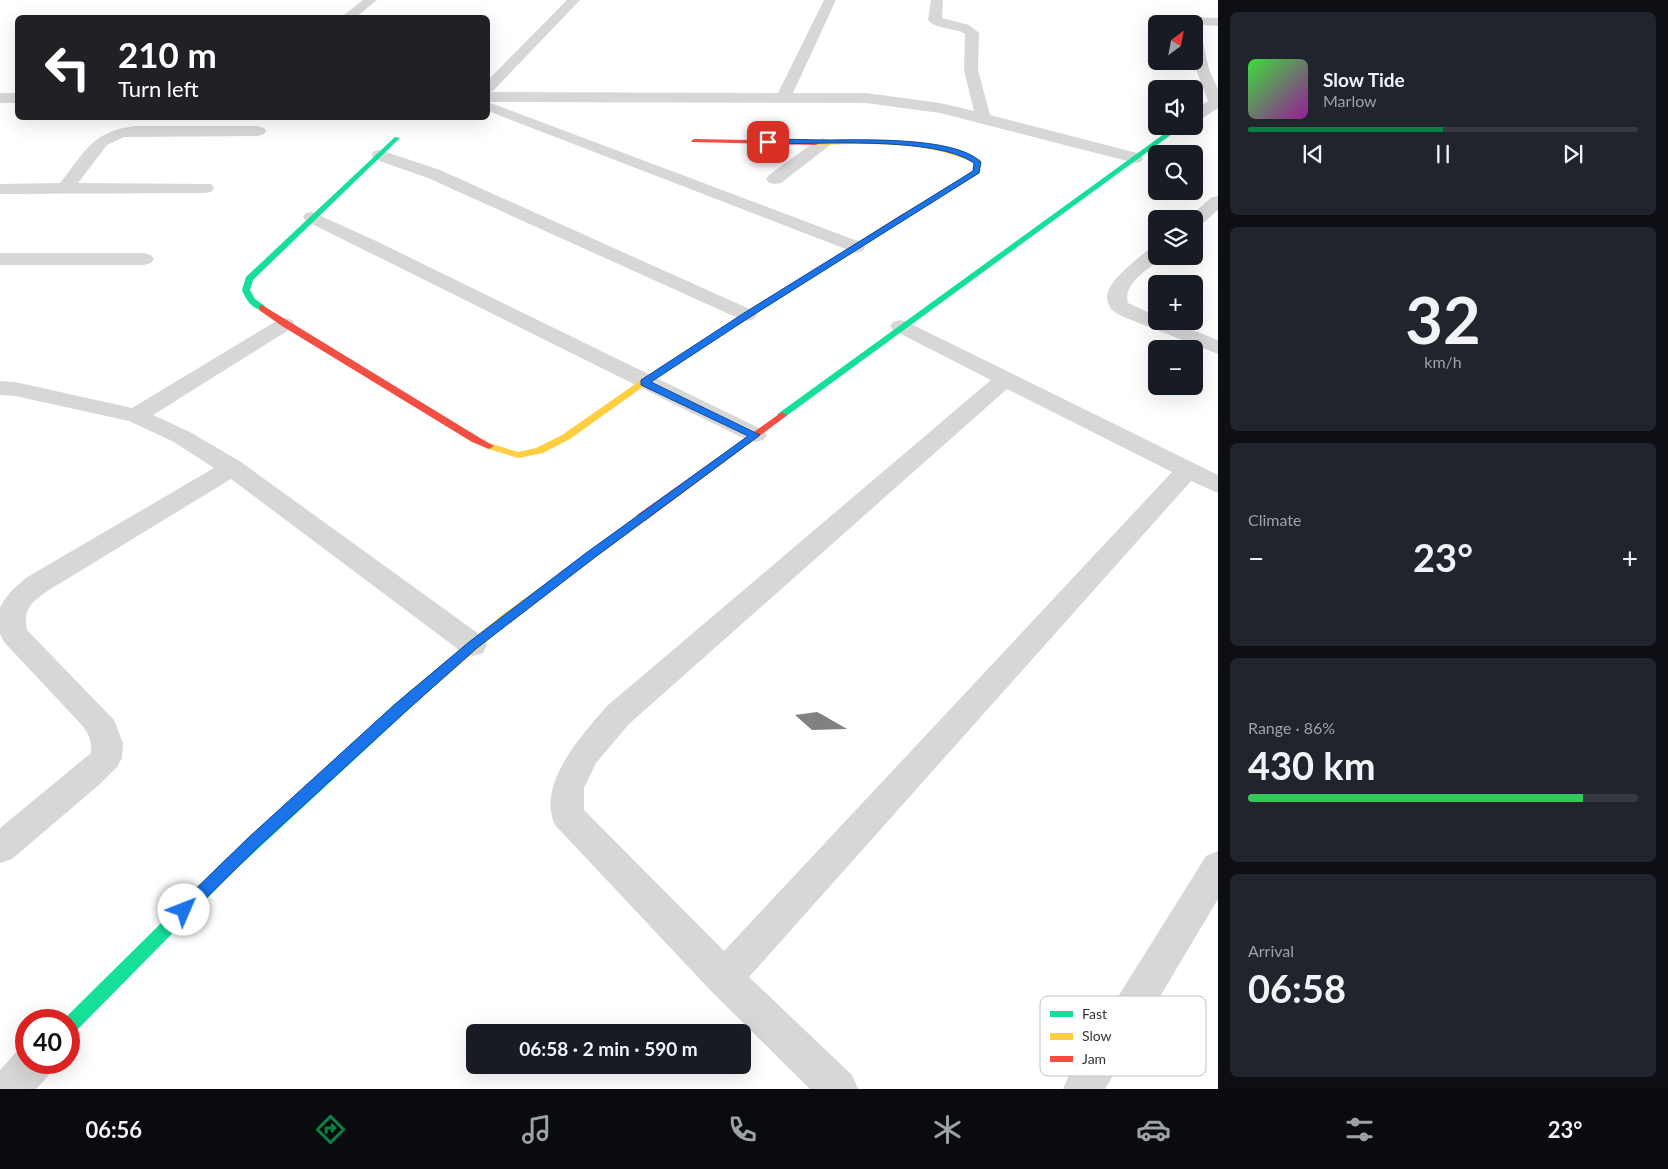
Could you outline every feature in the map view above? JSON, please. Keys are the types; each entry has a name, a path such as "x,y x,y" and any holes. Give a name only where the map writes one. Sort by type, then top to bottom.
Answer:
{"street":[{"path":"350,15 371,0"},
{"path":"490,86 574,0"},
{"path":"784,97 830,0"},
{"path":"937,0 935,20 940,23 968,29 972,34 971,70 983,118"},
{"path":"1187,7 1189,15"},
{"path":"1203,24 1218,22"},
{"path":"1202,70 1217,101 1203,111"},
{"path":"490,97 866,98 932,107 983,118 1135,158"},
{"path":"490,107 856,246"},
{"path":"64,189 101,142 120,133 135,131 258,131"},
{"path":"80,1015 253,843 399,709 473,645 590,555 755,435 900,326 1167,135"},
{"path":"397,138 312,217 249,280 246,290 251,300 285,324 476,440 496,449 518,455 539,451 566,437 644,382 747,315 976,172 978,162 970,156 952,151 909,143 694,141"},
{"path":"775,179 823,143"},
{"path":"380,155 434,174 747,315"},
{"path":"0,189 205,188"},
{"path":"1203,214 1218,201"},
{"path":"312,217 755,435"},
{"path":"0,259 144,259"},
{"path":"1148,260 1129,276 1118,290 1115,298 1118,305 1131,313 1218,348"},
{"path":"136,416 285,324"},
{"path":"900,326 1218,485"},
{"path":"838,1089 724,978 567,815 568,788 585,754 618,715 1005,379"},
{"path":"0,388 136,416 182,436 232,468 473,645"},
{"path":"0,848 95,769 106,758 107,743 103,729 90,713 14,634 7,612 39,583 232,468"},
{"path":"724,978 1187,470"},
{"path":"1139,996 1218,867"},
{"path":"9,1089 23,1074"},
{"path":"1082,1089 1090,1076"}],"building":[{"path":"817,712 847,729 812,730 795,715"}],"traffic: fast":[{"path":"782,415 1168,135"},
{"path":"262,308 251,300 246,290 249,279 397,138"},
{"path":"80,1015 228,867 416,694"}],"traffic: slow":[{"path":"816,143 898,142 919,144 959,153 978,162 976,172 907,215"},
{"path":"489,446 518,455 539,451 566,437 644,382 732,325"},
{"path":"416,694 506,618 641,518"}],"traffic: jam":[{"path":"694,141 816,143"},
{"path":"732,325 907,215"},
{"path":"262,308 285,324 476,440 489,446"},
{"path":"641,518 782,415"}],"route":[{"path":"184,910 253,843 399,709 473,645 590,555 755,435 644,382 747,315 976,172 978,162 970,156 930,145 909,143 768,142"}]}
